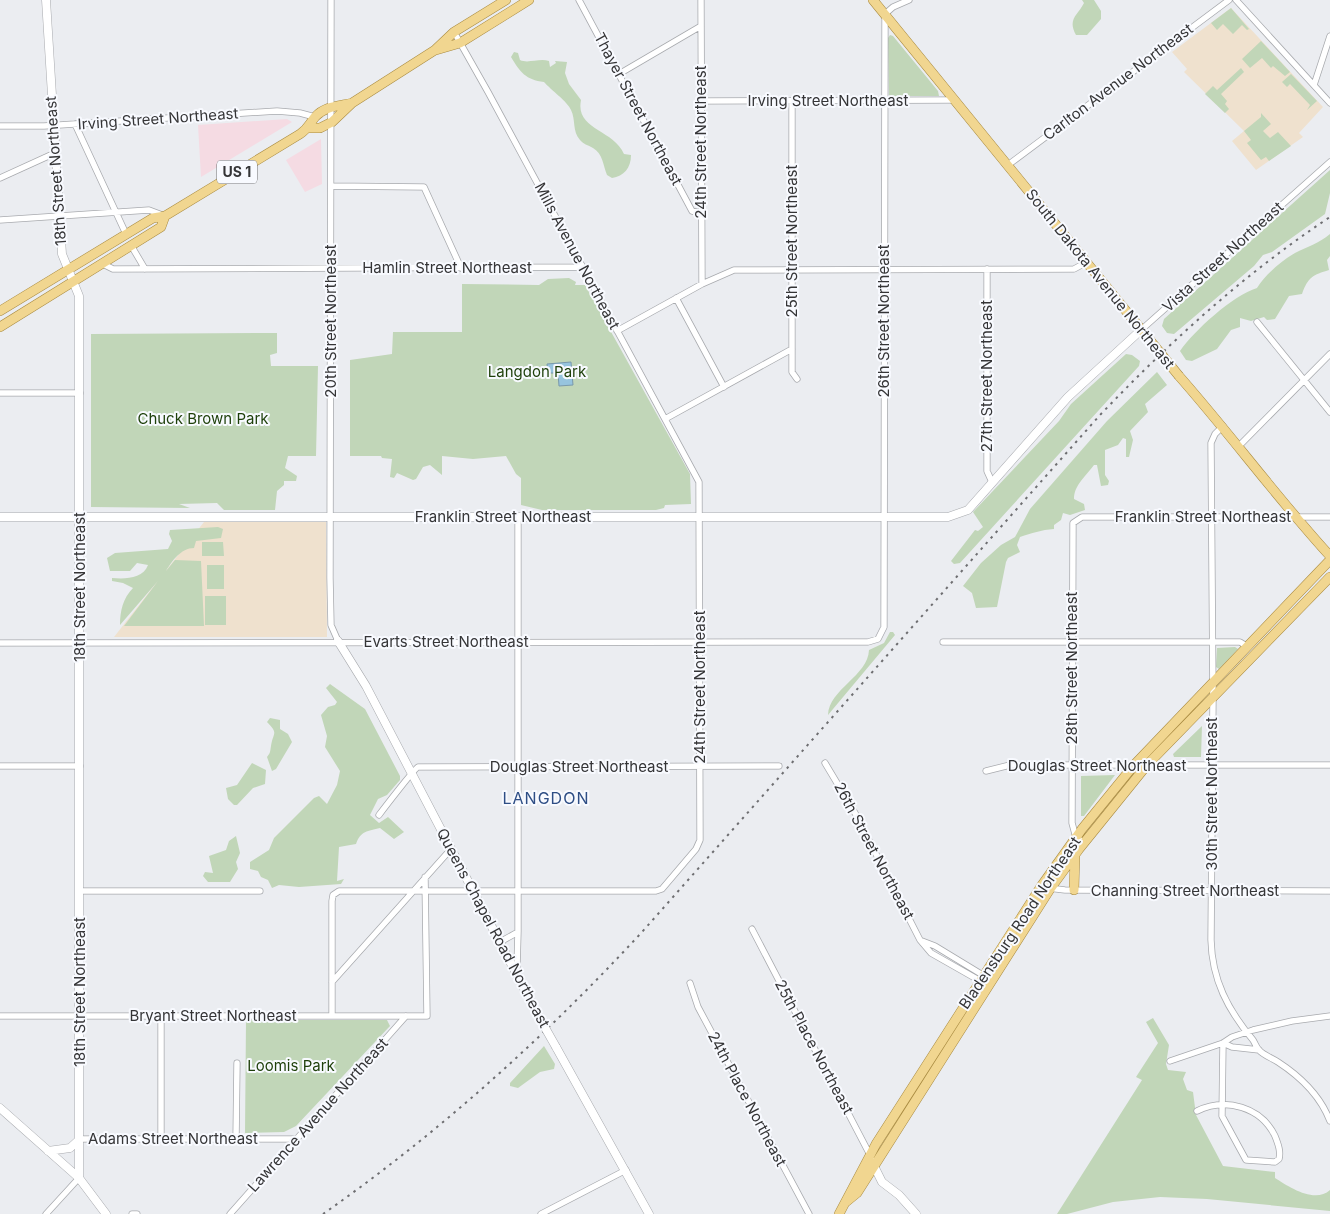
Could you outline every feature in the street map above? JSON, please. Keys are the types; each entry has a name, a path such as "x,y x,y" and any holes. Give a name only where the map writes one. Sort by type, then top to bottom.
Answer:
{"main road":[{"name":"US 1","path":"309,128 320,128 332,122 352,103 435,50 454,32 506,0"},
{"name":"South Dakota Avenue Northeast","path":"873,0 1142,332 1223,426 1294,517 1330,556"},
{"name":"US 1","path":"435,50 460,43 527,1"},
{"name":"US 1","path":"0,311 153,218 165,216 309,128 315,118 332,107 352,103"},
{"name":"US 1","path":"0,327 132,247 161,227 165,216"},
{"name":"Bladensburg Road Northeast","path":"846,1202 857,1193 991,984 1077,836 1134,765 1330,560"},
{"name":"Bladensburg Road Northeast","path":"839,1214 870,1155 930,1060 982,979 1046,887 1075,856 1148,765 1330,577"},
{"path":"1074,890 1075,856"},
{"path":"930,1060 938,1066"}],"street":[{"name":"18th Street Northeast","path":"46,0 63,260 74,281 79,296 79,1178"},
{"name":"20th Street Northeast","path":"331,0 331,625 338,641"},
{"name":"Thayer Street Northeast","path":"579,0 692,210 701,213"},
{"name":"24th Street Northeast","path":"701,0 702,284"},
{"path":"885,14 893,7 909,0"},
{"name":"Carlton Avenue Northeast","path":"1008,165 1229,0"},
{"path":"1236,0 1330,102"},
{"name":"26th Street Northeast","path":"884,627 883,100 885,14"},
{"path":"619,74 701,26"},
{"name":"Mills Avenue Northeast","path":"454,32 699,482"},
{"path":"1314,85 1330,36"},
{"name":"Irving Street Northeast","path":"702,101 954,100"},
{"name":"25th Street Northeast","path":"792,101 792,372 798,379"},
{"name":"Irving Street Northeast","path":"0,126 54,126 277,111 300,113 315,118"},
{"path":"75,124 126,234"},
{"path":"0,178 55,153"},
{"name":"Vista Street Northeast","path":"992,482 1073,391 1142,332 1330,162"},
{"path":"331,186 424,187 461,268"},
{"path":"0,220 148,210 165,216"},
{"path":"132,247 145,269"},
{"path":"617,331 702,284 734,270 1074,269 1087,262"},
{"name":"Hamlin Street Northeast","path":"103,264 113,269 582,267"},
{"name":"27th Street Northeast","path":"987,269 987,471 992,482"},
{"path":"676,298 724,387"},
{"path":"1257,322 1330,412"},
{"path":"665,418 792,349"},
{"path":"1239,446 1330,354"},
{"path":"0,393 80,393"},
{"name":"30th Street Northeast","path":"1223,426 1215,434 1211,443 1211,944 1216,977 1229,1008 1259,1050 1302,1079 1319,1099 1330,1121"},
{"name":"24th Street Northeast","path":"517,890 656,891 668,882 699,843 699,482"},
{"name":"Franklin Street Northeast","path":"0,517 957,516 968,510 992,482"},
{"path":"517,967 518,517"},
{"name":"Franklin Street Northeast","path":"1077,519 1082,517 1330,517"},
{"name":"28th Street Northeast","path":"1077,519 1072,528 1072,823 1077,836 1084,844"},
{"name":"Evarts Street Northeast","path":"0,643 338,641 868,642 878,639 884,627"},
{"name":"Queens Chapel Road Northeast","path":"338,641 366,686 539,1017 649,1214"},
{"path":"943,642 1240,642 1248,647"},
{"name":"26th Street Northeast","path":"825,763 855,814 920,940 935,946 991,984"},
{"name":"Douglas Street Northeast","path":"986,771 1010,765 1330,765"},
{"path":"0,766 80,766"},
{"name":"Douglas Street Northeast","path":"411,773 418,767 779,766"},
{"path":"378,815 403,788 411,773"},
{"path":"332,982 412,890 451,849"},
{"path":"426,877 426,890"},
{"name":"Channing Street Northeast","path":"1046,887 1074,890 1330,891"},
{"name":"Bryant Street Northeast","path":"0,1016 427,1016 426,890"},
{"path":"332,1016 332,901 335,893 339,891 517,890"},
{"path":"80,891 260,891"},
{"name":"25th Place Northeast","path":"752,929 870,1155 882,1182 899,1195 916,1214"},
{"path":"500,942 518,932"},
{"name":"24th Place Northeast","path":"690,983 698,1007 809,1214"},
{"path":"161,1016 161,1139"},
{"name":"Lawrence Avenue Northeast","path":"230,1214 406,1016"},
{"path":"1170,1061 1223,1043 1245,1032 1292,1021 1330,1016"},
{"path":"1223,1043 1232,1047 1259,1050"},
{"path":"1197,1111 1223,1104 1250,1110 1266,1123 1272,1132 1280,1150 1277,1161 1246,1160 1222,1116 1223,1104 1223,1043"},
{"path":"236,1140 237,1064"},
{"path":"0,1108 79,1178 106,1214"},
{"path":"48,1151 70,1148 80,1139"},
{"name":"Adams Street Northeast","path":"80,1139 297,1139"},
{"path":"540,1214 626,1170"},
{"path":"46,1214 79,1178"},
{"path":"132,1214 137,1214"}],"shaded area":[{"path":"1231,8 1323,107 1299,133 1303,137 1256,170 1232,141 1244,131 1184,72 1187,69 1172,52"},
{"path":"287,119 292,122 201,177 198,125"},
{"path":"321,139 322,184 305,192 286,160"},
{"path":"204,522 326,522 327,637 114,637"}],"green space":[{"path":"1082,0 1094,0 1101,11 1101,19 1087,35 1076,35 1073,21 1084,3"},
{"path":"1231,8 1249,29 1247,30 1242,25 1233,34 1223,24 1217,30 1211,23"},
{"path":"890,35 893,36 938,91 939,96 889,96 888,38"},
{"path":"1261,41 1290,72 1285,76 1273,66 1271,68 1262,58 1250,68 1242,59"},
{"path":"514,52 518,53 520,60 523,61 549,61 550,67 556,63 555,61 567,62 565,73 569,84 581,100 581,110 584,118 589,124 612,139 624,154 631,155 630,164 626,171 612,178 607,175 599,153 583,143 578,137 569,107 544,82 528,77 521,71 511,57"},
{"path":"1241,68 1244,72 1221,94 1227,101 1225,104 1229,109 1225,113 1205,94 1213,86 1217,90"},
{"path":"1291,74 1317,101 1307,110 1310,105 1290,84 1287,87 1282,82"},
{"path":"1261,113 1271,124 1263,131 1270,138 1278,132 1291,146 1269,161 1266,157 1261,160 1247,143 1251,140 1244,131 1261,117"},
{"path":"1330,170 1330,193 1325,214 1272,252 1263,255 1254,266 1174,334 1167,333 1162,326 1164,319"},
{"path":"1330,234 1330,256 1327,260 1329,270 1319,273 1312,278 1306,284 1302,294 1289,296 1275,319 1267,320 1264,317 1251,321 1240,318 1240,327 1231,330 1217,349 1192,361 1186,360 1180,351 1215,315 1237,298 1257,288 1269,273 1284,260"},
{"name":"Langdon Park","path":"569,278 576,282 575,285 585,285 690,474 691,504 665,505 664,508 656,510 542,510 521,505 521,478 516,474 506,456 473,459 442,456 442,475 430,465 423,467 416,479 413,480 397,473 394,478 390,477 392,459 382,458 381,456 350,456 350,360 392,354 393,332 462,332 462,284 539,285 548,279"},
{"name":"Chuck Brown Park","path":"277,333 277,353 270,355 271,366 318,366 316,456 288,456 285,468 297,476 296,481 284,481 284,485 277,491 275,510 224,510 217,503 179,504 190,508 91,507 91,334"},
{"path":"1126,354 1132,355 1140,361 1139,366 960,563 954,564 951,561 975,530 978,531 983,527 973,512 1059,421 1071,404"},
{"path":"1157,372 1167,385 1145,404 1148,412 1130,431 1133,440 1129,457 1126,457 1126,439 1123,438 1118,445 1105,450 1105,475 1109,481 1108,485 1101,486 1097,465 1094,465 1078,485 1074,499 1084,504 1085,510 1070,515 1063,513 1061,520 1054,525 1054,529 1020,537 1017,545 1020,552 1008,558 1006,562 997,607 976,608 972,593 963,586 981,563 1001,545 1015,537 1030,509 1107,421"},
{"path":"218,527 223,529 221,538 196,541 194,548 181,553 174,559 166,571 175,560 201,561 204,626 124,626 158,581 120,625 123,605 133,588 123,583 112,581 112,578 138,576 146,570 148,565 137,563 130,571 110,571 107,558 115,553 168,549 172,541 169,534 170,530"},
{"path":"202,542 223,542 224,556 202,556"},
{"path":"207,565 224,565 224,589 207,589"},
{"path":"205,596 226,596 226,625 205,625"},
{"path":"890,632 893,632 895,635 828,715 830,706 835,698 862,667 867,659 869,650 884,643"},
{"path":"1235,647 1238,649 1219,669 1216,667 1217,648"},
{"path":"330,684 365,709 400,776 400,780 387,795 378,799 370,815 379,823 388,817 404,832 394,839 380,828 362,834 356,844 339,847 337,881 344,879 341,884 299,887 279,885 272,888 268,880 261,877 258,871 250,869 250,862 269,850 274,838 314,798 319,796 327,804 337,785 340,771 325,747 327,736 321,715 328,707 335,705 337,702 326,688"},
{"path":"270,718 280,720 280,729 288,734 292,742 276,769 272,771 267,757 274,733 267,722"},
{"path":"1202,726 1201,757 1174,757 1173,754"},
{"path":"252,763 266,770 265,784 253,788 237,805 234,805 228,799 226,788 237,785"},
{"path":"1115,775 1084,816 1081,816 1081,776"},
{"path":"236,836 240,853 236,862 238,869 230,882 208,882 203,876 205,872 213,873 209,856 226,850 229,841"},
{"path":"1153,1018 1169,1045 1166,1064 1168,1070 1186,1072 1183,1079 1187,1090 1193,1092 1196,1115 1223,1166 1275,1172 1275,1178 1302,1193 1310,1195 1324,1194 1330,1190 1330,1211 1207,1199 1160,1197 1113,1202 1067,1214 1057,1214 1142,1080 1136,1077 1158,1043 1146,1022"},
{"name":"Loomis Park","path":"246,1020 387,1020 390,1026 296,1126 284,1132 245,1133"},
{"path":"544,1046 555,1064 554,1069 540,1072 518,1088 510,1086 510,1083"}],"water":[{"path":"571,362 573,385 559,386 558,373 548,373 547,364"}],"railway":[{"path":"323,1214 409,1150 450,1116 490,1082 568,1009 642,932 1100,415 1181,335 1238,285 1330,217"}],"district":[{"name":"LANGDON","path":"546,798"}]}
